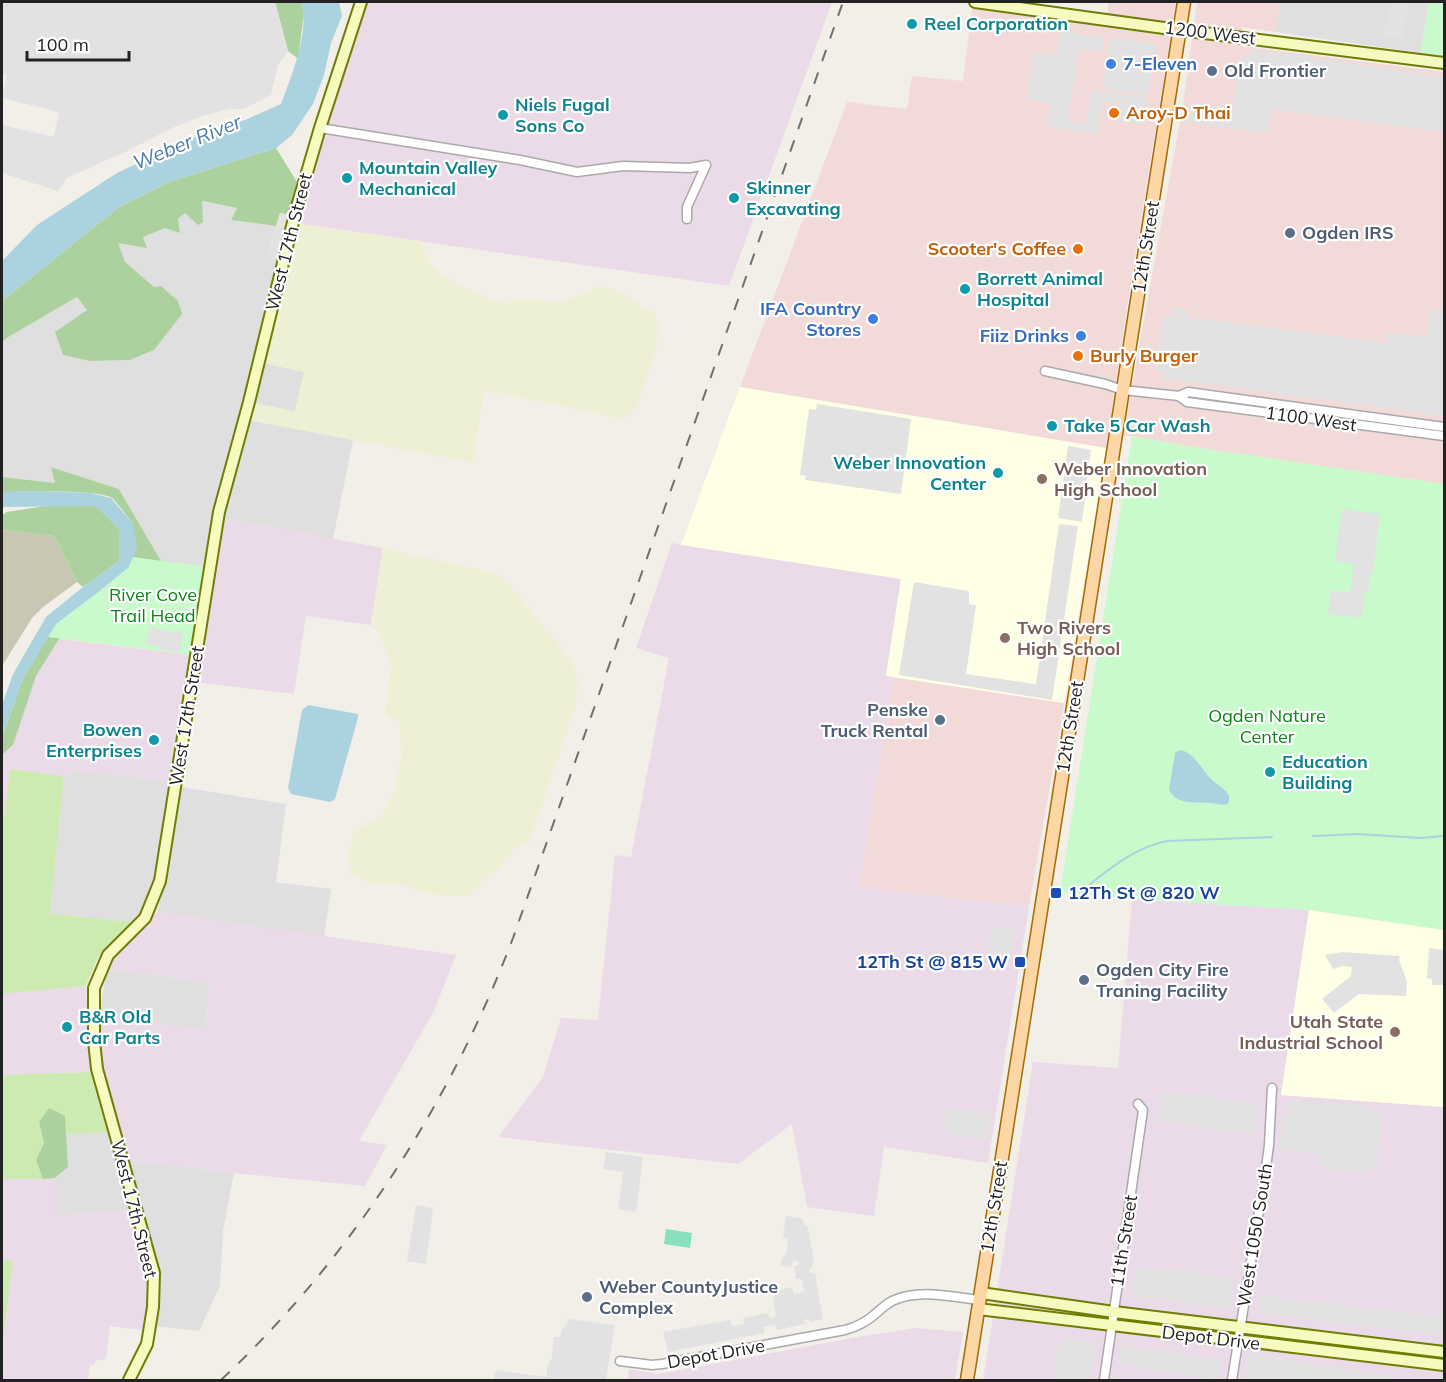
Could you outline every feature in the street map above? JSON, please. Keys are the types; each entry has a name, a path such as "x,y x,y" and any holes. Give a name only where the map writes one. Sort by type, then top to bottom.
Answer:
{"main road":[{"name":"12th Street","path":"967,1380 1184,2"}],"street":[{"name":"West 17th Street","path":"129,1380 147,1344 153,1307 154,1273 97,1070 94,1041 94,988 108,955 146,918 160,881 219,512 249,402 296,210 361,2"},
{"name":"1200 West","path":"975,2 1444,63"},
{"path":"320,128 577,171 623,166 690,168 706,165 687,207 687,219"},
{"path":"690,168 697,185"},
{"name":"1100 West","path":"1045,370 1123,390 1179,396 1188,392 1444,427"},
{"path":"1206,404 1208,395"},
{"name":"1100 West","path":"1179,396 1187,402 1444,436"},
{"name":"West 1050 South","path":"1232,1380 1269,1145 1272,1088"},
{"name":"11th Street","path":"1104,1380 1143,1110 1138,1104"},
{"name":"Depot Drive","path":"620,1361 663,1364 845,1330 867,1321 893,1301 920,1294 934,1294 1112,1326 1444,1365"},
{"name":"Depot Drive","path":"980,1301 1114,1312 1444,1352"}],"shaded area":[{"path":"2,2 275,2 288,51 278,65 271,95 244,109 230,109 205,115 172,128 67,178 58,191 2,173 2,125 54,137 59,112 2,98 7,75 2,73"},
{"path":"366,2 832,2 729,286 301,224 324,136"},
{"path":"1109,2 1176,2 1106,448 740,387 847,102 907,109 912,76 963,81 972,9 1105,26"},
{"path":"1197,2 1280,2 1276,32 1242,27 1240,46 1444,72 1444,484 1123,436 1183,105"},
{"path":"1280,2 1429,2 1421,53 1276,32"},
{"path":"1393,2 1409,2 1402,39 1381,37"},
{"path":"1061,29 1076,31 1076,34 1104,38 1102,52 1079,49 1068,122 1086,125 1091,90 1148,98 1144,125 1123,122 1118,115 1119,103 1102,101 1097,134 1047,126 1051,103 1027,99 1034,52 1057,55"},
{"path":"1110,37 1156,44 1148,95 1102,88"},
{"path":"1252,49 1444,77 1444,132 1272,109 1268,133 1182,121 1185,107 1232,113 1240,57 1250,58"},
{"path":"201,201 237,208 231,220 276,226 268,257 280,261 215,511 206,567 161,561 119,489 52,467 55,483 2,477 2,344 5,339 77,297 87,310 90,361 130,360 154,350 154,287 125,262 117,242 147,248 143,237 165,228 185,213 203,222"},
{"path":"280,213 292,215 280,261 268,257"},
{"path":"301,224 420,241 432,265 455,284 491,299 509,303 522,299 561,302 602,286 618,290 654,314 658,324 657,345 636,408 624,419 484,390 473,463 249,420 253,403 295,411 304,372 264,363"},
{"path":"1172,308 1187,310 1187,317 1386,343 1388,333 1427,337 1431,310 1444,311 1444,416 1162,378 1163,371 1154,370 1163,315 1171,316"},
{"path":"264,363 304,372 295,412 253,403"},
{"path":"740,387 1106,448 1064,703 886,676 901,579 681,545"},
{"path":"817,404 911,419 901,494 805,480 806,476 800,475 809,409 816,410"},
{"path":"249,420 353,440 333,539 222,518"},
{"path":"1068,446 1091,450 1082,522 1058,518"},
{"path":"1342,509 1380,514 1373,572 1368,592 1365,592 1362,618 1328,614 1331,590 1350,592 1354,563 1335,561"},
{"path":"222,518 383,548 371,625 306,616 294,694 195,682"},
{"path":"1059,524 1078,526 1052,700 899,675 914,582 969,591 969,604 976,605 966,674 1036,684"},
{"path":"2,530 54,536 77,582 32,618 2,666"},
{"path":"672,543 901,579 886,676 894,677 859,887 1029,906 988,1163 884,1147 874,1216 807,1207 792,1124 738,1164 498,1137 543,1077 561,1018 598,1020 615,855 631,857 669,658 636,648"},
{"path":"383,548 496,574 510,585 573,663 578,680 576,704 530,842 517,847 467,896 427,893 397,883 371,885 352,875 347,854 355,831 384,814 396,785 402,755 400,725 385,712 391,666 382,638 371,625"},
{"path":"151,626 183,633 180,652 168,651 145,643"},
{"path":"59,639 192,655 172,781 71,770 70,777 10,769 5,816 2,815 2,755 13,745 36,676"},
{"path":"894,677 1064,703 1029,906 859,887"},
{"path":"71,770 172,781 156,879 141,917 133,922 50,914 64,776 70,777"},
{"path":"181,787 286,804 276,882 331,889 324,937 157,912 167,873"},
{"path":"1132,899 1309,910 1281,1095 1444,1107 1444,1380 983,1380 1033,1062 1118,1068"},
{"path":"1309,910 1444,930 1444,1107 1281,1095"},
{"path":"157,912 456,955 434,1011 359,1141 387,1145 365,1186 128,1160 102,1067 99,1015 206,1031 210,983 107,968 111,958"},
{"path":"991,926 1014,929 1008,962 987,959"},
{"path":"1429,948 1444,950 1444,985 1432,985 1432,979 1427,978"},
{"path":"1343,952 1400,956 1399,960 1407,981 1406,996 1359,994 1334,1013 1322,999 1351,976 1352,967 1343,966 1333,969 1325,955"},
{"path":"107,968 210,983 206,1031 99,1015"},
{"path":"86,986 90,1072 2,1075 2,994"},
{"path":"1162,1091 1255,1103 1258,1109 1255,1134 1157,1122"},
{"path":"1289,1100 1373,1106 1373,1112 1381,1112 1377,1168 1370,1168 1369,1173 1325,1169 1326,1165 1319,1164 1319,1155 1280,1149 1282,1116 1288,1116"},
{"path":"947,1108 991,1114 987,1140 952,1135 945,1124"},
{"path":"107,1132 132,1210 55,1216 55,1178 68,1167 65,1134"},
{"path":"606,1152 643,1157 636,1212 618,1209 623,1172 603,1169"},
{"path":"128,1160 234,1173 223,1231 220,1286 199,1331 153,1326 158,1273"},
{"path":"55,1178 55,1216 132,1210 148,1273 146,1311 142,1330 110,1326 106,1359 95,1361 94,1365 90,1365 88,1380 2,1380 2,1350 13,1261 2,1259 2,1179"},
{"path":"416,1205 433,1208 426,1264 407,1261"},
{"path":"786,1216 803,1219 804,1224 808,1227 814,1261 809,1271 815,1273 823,1319 810,1322 807,1319 804,1320 805,1324 777,1330 775,1325 764,1327 764,1333 668,1352 663,1332 731,1320 734,1326 744,1324 743,1318 768,1313 769,1318 772,1319 776,1316 774,1291 792,1287 794,1294 804,1292 802,1279 796,1279 794,1266 799,1265 799,1262 793,1261 791,1267 781,1265 787,1250 788,1240 783,1237"},
{"path":"1137,1266 1234,1277 1230,1304 1224,1308 1136,1297 1132,1290 1132,1281 1135,1281"},
{"path":"1259,1295 1444,1317 1444,1336 1257,1313"},
{"path":"568,1319 615,1325 606,1380 493,1380 496,1370 547,1377 554,1337 560,1337"},
{"path":"916,1328 963,1332 955,1380 628,1380 629,1369 658,1374"},
{"path":"1063,1337 1092,1342 1092,1347 1096,1348 1091,1380 1053,1380 1059,1344 1062,1345"},
{"path":"1121,1344 1223,1361 1219,1380 1118,1364"},
{"path":"1248,1353 1392,1376 1391,1380 1244,1380"}],"green space":[{"path":"275,2 301,2 304,13 298,59 288,51"},
{"path":"1429,2 1444,2 1444,56 1421,53"},
{"path":"276,148 300,187 292,215 280,213 276,226 231,220 237,208 202,201 203,222 198,225 185,213 178,219 180,233 165,228 143,237 147,248 118,243 125,262 154,287 161,286 178,301 182,314 154,350 130,360 90,361 63,355 55,332 87,310 77,297 5,339 2,344 2,301 119,207 169,182"},
{"name":"Ogden Nature Center","path":"1132,436 1444,484 1444,930 1309,910 1060,892"},
{"path":"51,467 119,489 161,561 109,600 128,568 133,524 114,500 92,493 3,492 2,477 55,483"},
{"path":"45,506 95,506 119,530 119,561 83,587 77,582 54,536 2,530 2,515 7,512"},
{"name":"River Cove Trail Head","path":"133,557 206,567 192,655 48,637 56,624 128,568"},
{"path":"94,612 59,639 36,676 13,745 2,755 2,738 23,678 56,624"},
{"path":"10,769 64,776 50,914 133,922 99,955 86,986 2,994 2,815 5,815"},
{"path":"90,1072 107,1132 65,1134 65,1116 39,1122 44,1143 36,1160 43,1179 2,1179 2,1075"},
{"path":"49,1108 65,1116 68,1167 55,1178 43,1179 36,1160 44,1143 39,1122"},
{"path":"666,1229 692,1233 690,1248 664,1244"},
{"path":"2,1259 13,1261 2,1350"}],"water":[{"name":"Weber River","path":"301,2 339,2 342,16 331,43 324,75 313,104 292,135 276,148 169,182 119,207 2,301 2,261 37,225 117,173 192,138 245,120 281,104 302,40"},
{"path":"2,474 3,492 90,493 111,498 133,524 137,548 128,568 56,624 23,678 2,738 2,705 13,674 46,617 119,561 119,530 95,506 2,507"},
{"path":"308,705 358,714 335,799 330,802 291,794 288,788 302,710"},
{"path":"1182,750 1194,758 1212,780 1228,794 1228,804 1186,802 1172,795 1169,790 1175,753"}],"waterway":[{"path":"1313,836 1358,834 1421,838 1444,836"},
{"path":"1080,892 1121,861 1155,844 1167,841 1272,837"}],"railway":[{"path":"221,1380 313,1283 392,1176 427,1119 488,1000 513,938 843,2"}],"place":[{"name":"Reel Corporation","path":"912,24"},
{"name":"7-Eleven","path":"1111,64"},
{"name":"Old Frontier","path":"1212,71"},
{"name":"Aroy-D Thai","path":"1114,113"},
{"name":"Niels Fugal Sons Co","path":"503,115"},
{"name":"Mountain Valley Mechanical","path":"347,178"},
{"name":"Skinner Excavating","path":"734,198"},
{"name":"Ogden IRS","path":"1290,233"},
{"name":"Scooter's Coffee","path":"1078,249"},
{"name":"Borrett Animal Hospital","path":"965,289"},
{"name":"IFA Country Stores","path":"873,319"},
{"name":"Fiiz Drinks","path":"1081,336"},
{"name":"Burly Burger","path":"1078,356"},
{"name":"Take 5 Car Wash","path":"1052,426"},
{"name":"Weber Innovation Center","path":"998,473"},
{"name":"Weber Innovation High School","path":"1042,479"},
{"name":"Two Rivers High School","path":"1005,638"},
{"name":"Penske Truck Rental","path":"940,720"},
{"name":"Bowen Enterprises","path":"154,740"},
{"name":"Education Building","path":"1270,772"},
{"name":"12Th St @ 820 W","path":"1056,893"},
{"name":"12Th St @ 815 W","path":"1020,962"},
{"name":"Ogden City Fire Traning Facility","path":"1084,980"},
{"name":"B&R Old Car Parts","path":"67,1027"},
{"name":"Utah State Industrial School","path":"1395,1032"},
{"name":"Weber CountyJustice Complex","path":"587,1297"}]}
